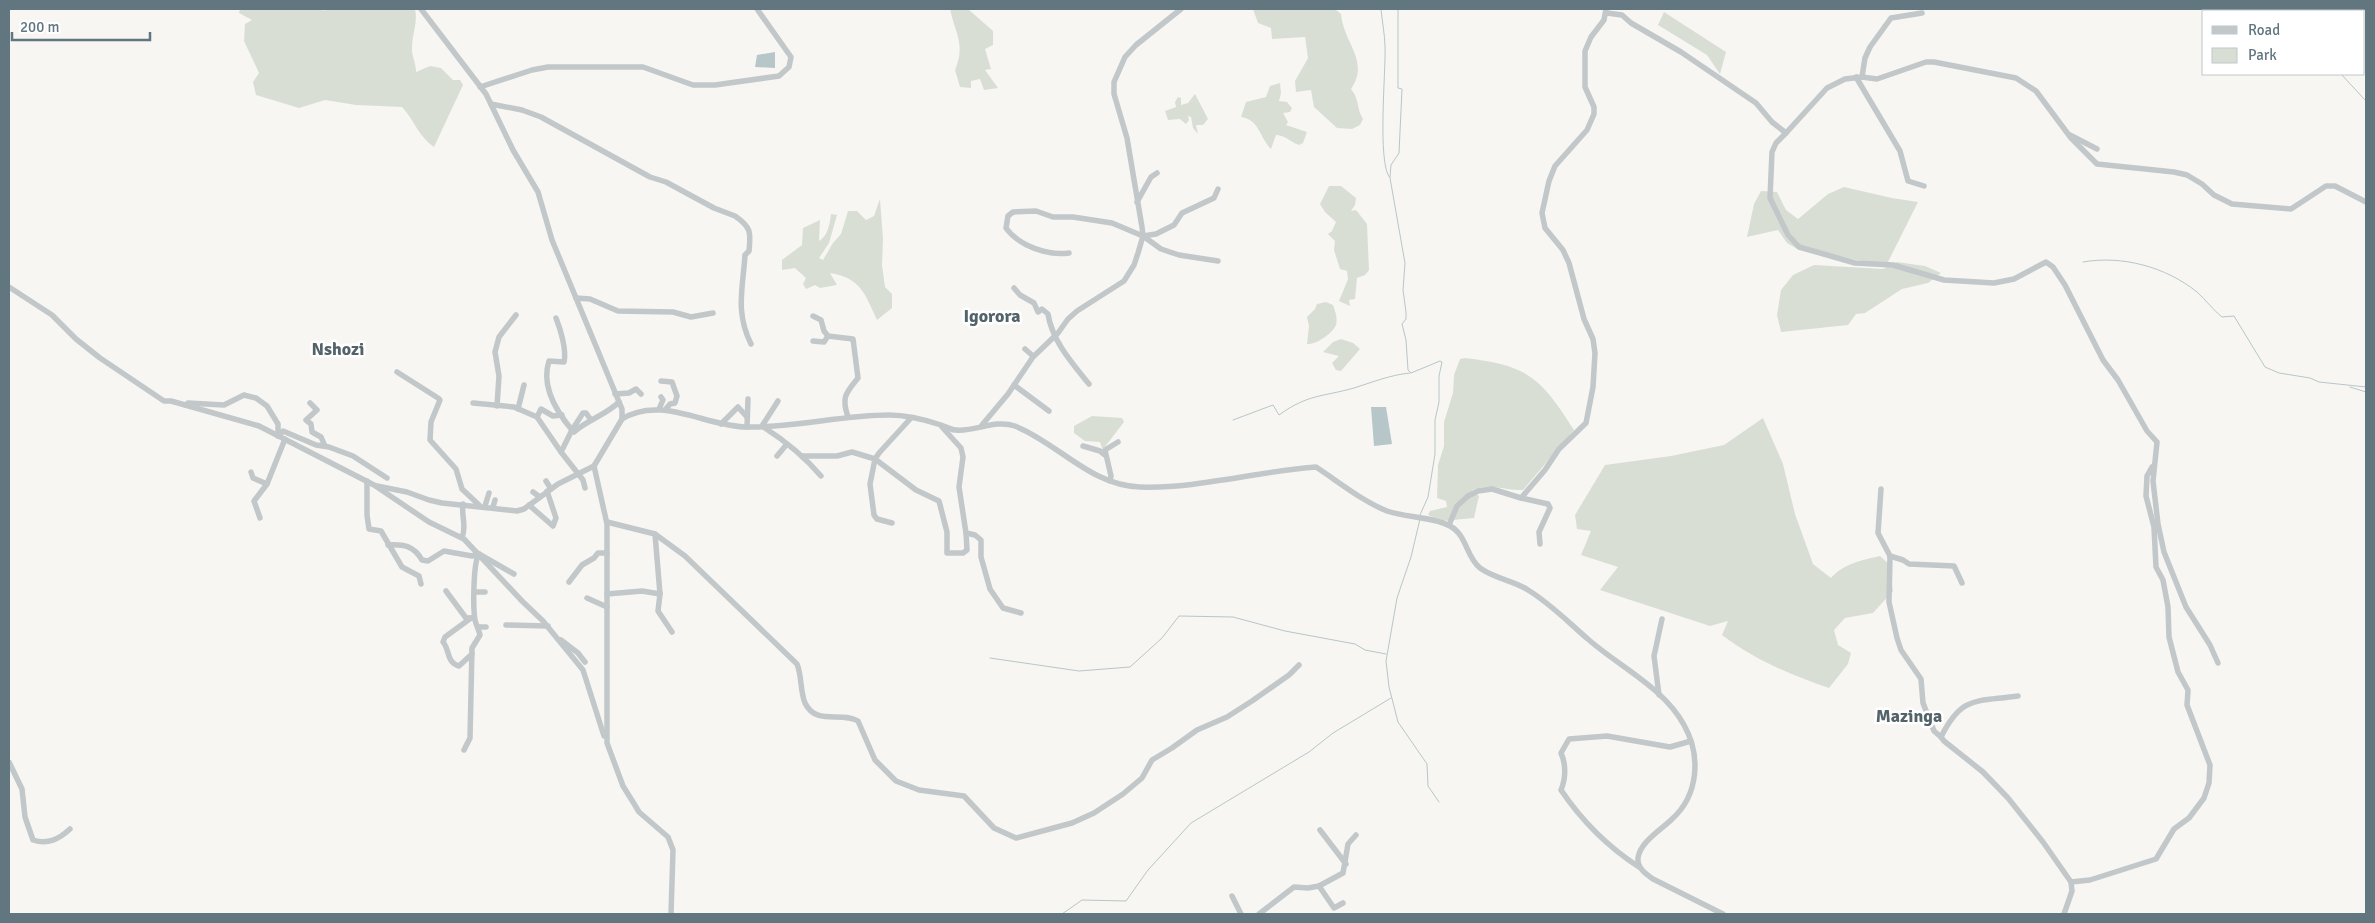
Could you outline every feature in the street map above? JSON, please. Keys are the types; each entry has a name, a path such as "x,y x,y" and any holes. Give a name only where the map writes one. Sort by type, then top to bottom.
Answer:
{"street":[{"path":"421,9 491,104 538,192 552,240 622,409 622,420"},
{"path":"480,87 527,71 548,67 643,67 692,85 715,85 779,76 789,67 791,57 757,9"},
{"path":"982,425 1014,386 1033,356 1056,335 1073,314 1124,281 1134,265 1143,236 1127,138 1114,94 1114,82 1118,69 1130,51 1180,9"},
{"path":"1521,498 1545,470 1559,449 1586,423 1593,387 1596,361 1593,339 1584,319 1569,263 1563,250 1545,228 1542,213 1549,181 1555,166 1587,130 1594,114 1594,107 1585,87 1585,51 1606,11 1622,15 1631,23 1681,52 1756,103 1772,122 1786,133"},
{"path":"1922,13 1891,18 1864,58 1859,77 1900,151 1908,181 1924,186"},
{"path":"2218,664 2210,646 2186,607 2164,552 2158,524 2153,481 2157,442 2147,430 2118,380 2103,360 2065,285 2053,267 2046,262 2014,280 1994,283 1944,280 1893,266 1855,263 1799,247 1788,235 1770,198 1772,152 1776,143 1827,88 1840,80 1859,77 1877,79 1926,62 1934,62 2016,78 2036,91 2068,134 2097,164 2187,175 2202,184 2214,195 2232,204 2291,209 2326,186 2336,186 2366,202"},
{"path":"491,104 522,110 541,117 616,160 735,216 746,224 750,236 749,251 745,255 741,302 743,325 751,344"},
{"path":"2068,134 2097,149"},
{"path":"1137,202 1151,177 1157,173"},
{"path":"1143,236 1156,234 1174,225 1182,213 1214,198 1218,189"},
{"path":"1068,253 1058,255 1020,241 1006,228 1008,216 1013,212 1036,211 1054,217 1112,223 1143,236 1161,250 1218,261"},
{"path":"9,287 52,315 76,339 108,364 164,401 250,422 374,485 429,522 462,538 479,554 548,626 583,670 623,786 639,812 668,837 673,850 671,914"},
{"path":"1014,288 1020,295 1034,303 1038,312 1042,309 1048,314 1049,322 1068,357 1089,384"},
{"path":"576,298 590,299 618,311 672,312 691,317 713,313"},
{"path":"497,406 499,376 495,352 499,337 516,315"},
{"path":"813,316 821,320 824,331 828,336 853,339 858,378 845,395 844,407 848,417"},
{"path":"556,318 565,348 565,358 564,362 549,361 545,380 549,395 571,432"},
{"path":"813,341 824,342 828,336"},
{"path":"1025,349 1033,356"},
{"path":"397,372 423,387 440,400 431,422 430,440 456,469 462,489 483,506"},
{"path":"374,485 407,492 429,500 517,511 529,505 549,490 594,466 622,420 631,415 662,409 675,403 677,396 672,382 661,381"},
{"path":"518,409 524,384"},
{"path":"1014,386 1049,411"},
{"path":"615,394 629,393 636,389 641,394"},
{"path":"186,405 188,403 224,405 244,395 256,398 267,406 278,424 278,436"},
{"path":"661,397 663,400 662,409"},
{"path":"747,427 748,398"},
{"path":"762,426 778,401"},
{"path":"571,432 610,411 619,402"},
{"path":"310,403 317,410 306,420 311,424 312,432 321,437 325,446"},
{"path":"473,403 514,407 537,416 561,452 583,480 584,488"},
{"path":"721,424 738,407 747,417"},
{"path":"537,416 543,409 553,416 562,415"},
{"path":"622,409 631,415"},
{"path":"662,409 721,424 747,427 811,424 848,417 892,415 940,425 954,430 966,430 982,425 1014,426 1072,463 1110,480 1140,487 1168,486 1316,467 1358,495 1387,511 1449,525 1459,533 1474,563 1504,581 1523,586 1540,597 1671,705 1684,725 1696,755 1695,772 1685,802 1675,817 1644,846 1638,858 1640,867"},
{"path":"561,452 571,432 584,413 591,420"},
{"path":"892,523 876,519 870,484 875,459 879,452 911,418"},
{"path":"802,456 837,456 852,452 875,459 916,490 939,501 948,532 947,553 963,553 967,550 966,533 959,487 963,457 960,448 940,425"},
{"path":"762,426 802,456 821,476"},
{"path":"278,436 283,431 316,445 325,446 353,456 387,478"},
{"path":"260,518 254,501 266,484 285,439"},
{"path":"1110,480 1111,476 1105,450 1118,442"},
{"path":"776,456 787,444"},
{"path":"1083,446 1100,451 1105,455"},
{"path":"2071,882 2090,880 2156,859 2174,829 2189,818 2204,798 2208,783 2210,765 2187,705 2188,690 2178,672 2169,637 2168,607 2163,580 2155,558 2154,527 2146,496 2147,476 2156,461"},
{"path":"594,466 607,522 607,743"},
{"path":"251,472 253,478 266,484"},
{"path":"529,505 553,526 556,518 546,480"},
{"path":"366,481 369,529 381,531 402,567 419,576 421,584"},
{"path":"1449,525 1457,506 1468,496 1478,491 1492,489 1548,504 1550,508 1539,532 1540,544"},
{"path":"1881,489 1878,533 1890,556 1889,602 1897,638 1910,666 1920,679 1923,703 1934,731 1983,772 2008,798 2043,842 2071,882 2072,890 2064,914"},
{"path":"533,492 540,497"},
{"path":"483,506 489,493"},
{"path":"493,507 495,500"},
{"path":"462,538 465,525 462,515 464,504"},
{"path":"607,522 624,523 655,534 685,556 797,664 802,674 804,702 812,712 822,717 852,718 862,727 875,760 896,781 919,790 964,796 994,828 1016,838 1072,823 1094,813 1123,794 1142,778 1152,760 1197,730 1227,717 1289,675 1299,666"},
{"path":"966,533 975,535 981,540 981,557 990,588 1003,608 1021,613"},
{"path":"655,534 660,594 658,611 672,632"},
{"path":"388,545 403,544 416,551 422,560 428,561 444,550 472,556 479,554 514,574"},
{"path":"569,582 582,565 594,558 598,553 607,553"},
{"path":"464,750 470,738 472,648 480,635 473,617 475,560 479,554"},
{"path":"1890,556 1903,560 1908,564 1954,566 1962,583"},
{"path":"446,591 466,618 473,617"},
{"path":"607,594 636,591 660,594"},
{"path":"475,592 484,592"},
{"path":"586,598 607,607"},
{"path":"472,654 459,666 455,665 451,662 448,649 443,642 445,637 473,617"},
{"path":"1659,695 1654,656 1662,619"},
{"path":"506,625 548,626"},
{"path":"478,627 486,627"},
{"path":"556,637 578,653 585,662"},
{"path":"1941,736 1951,718 1965,704 2018,696"},
{"path":"1691,741 1670,747 1607,736 1569,739 1561,753 1564,759 1565,774 1561,790 1596,833 1653,879 1723,914"},
{"path":"9,762 22,789 25,817 33,840 46,843 59,838 70,829"},
{"path":"1320,830 1346,864"},
{"path":"1259,914 1294,887 1308,888 1319,886 1343,873 1348,844 1356,835"},
{"path":"1319,886 1334,908 1343,903"},
{"path":"1232,896 1241,914"}],"green space":[{"path":"240,9 323,9 324,11 327,9 415,9 416,19 412,49 416,72 430,66 441,68 453,80 460,80 463,85 434,147 420,133 402,107 356,105 325,100 299,108 256,95 253,82 259,73 244,41 245,24 252,20 239,13"},
{"path":"950,9 968,9 993,31 993,45 985,49 991,69 985,70 998,88 984,90 980,79 971,81 971,88 960,87 955,70 960,46"},
{"path":"1253,9 1335,9 1341,14 1346,34 1357,61 1358,70 1351,89 1356,97 1363,119 1360,125 1352,129 1337,128 1314,107 1311,90 1296,92 1295,81 1308,58 1305,37 1272,39 1271,28 1258,23"},
{"path":"1664,12 1726,52 1720,74 1707,55 1658,25"},
{"path":"1280,83 1281,93 1279,101 1287,102 1292,108 1290,112 1283,113 1288,122 1286,125 1307,132 1303,143 1299,145 1276,135 1271,149 1256,125 1241,117 1246,102 1266,97 1270,86"},
{"path":"1195,94 1208,119 1203,125 1196,125 1198,134 1193,128 1191,117 1188,116 1189,120 1186,124 1180,119 1168,120 1165,111 1176,107 1175,102 1178,97 1181,98 1181,105 1188,103"},
{"path":"1329,186 1341,186 1356,198 1355,205 1351,211 1356,210 1367,224 1369,270 1365,275 1357,278 1355,299 1349,300 1350,306 1339,301 1348,279 1347,271 1340,269 1334,250 1335,241 1328,234 1332,231 1336,222 1325,212 1320,204"},
{"path":"1844,187 1918,202 1887,264 1856,260 1818,251 1799,250 1787,243 1778,230 1747,237 1754,204 1761,191 1777,192 1786,210 1798,219 1828,194"},
{"path":"880,199 883,239 882,265 885,287 892,294 892,308 877,320 861,289 849,279 830,273 837,285 820,288 815,285 806,289 803,284 806,278 795,268 782,270 782,260 802,245 803,228 820,220 819,241 826,233 831,214 837,215 829,243 819,258 823,260 841,234 848,211 857,211 866,220 874,216"},
{"path":"1897,262 1925,266 1941,273 1928,283 1902,289 1865,313 1856,314 1848,325 1781,332 1777,315 1781,290 1793,275 1814,265 1883,269"},
{"path":"1326,302 1333,305 1336,325 1323,338 1315,343 1307,344 1309,326 1307,317 1317,304"},
{"path":"1341,339 1353,343 1360,349 1341,371 1336,370 1332,363 1339,356 1323,352 1333,342"},
{"path":"1465,358 1504,365 1531,377 1552,398 1574,430 1523,490 1485,487 1472,490 1479,496 1474,518 1443,521 1428,515 1430,511 1447,507 1446,501 1437,498 1438,465 1444,446 1444,422 1453,393 1454,375 1460,359"},
{"path":"1092,416 1122,418 1124,422 1104,448 1102,448 1100,442 1085,441 1074,433 1074,426"},
{"path":"1763,418 1783,464 1795,514 1813,564 1831,578 1841,569 1866,559 1880,556 1889,564 1893,591 1873,613 1845,618 1834,630 1838,645 1851,653 1848,664 1829,688 1801,678 1747,652 1722,635 1728,621 1710,626 1600,590 1618,567 1581,555 1591,531 1577,529 1575,515 1605,465 1671,456 1724,445"}],"shaded area":[{"path":"775,52 775,68 755,67 757,55"},
{"path":"1371,407 1386,407 1392,444 1374,446"}],"waterway":[{"path":"1381,9 1385,38 1384,155 1405,263 1403,290 1406,319 1402,324 1406,340 1408,370 1411,373 1440,361 1442,362 1439,376 1439,402 1435,420 1435,454 1428,497 1420,515"},
{"path":"1390,177 1391,165 1399,153 1402,89 1398,88 1398,9"},
{"path":"2342,75 2366,101"},
{"path":"2083,262 2098,260 2128,262 2143,265 2172,276 2197,292 2222,317 2234,316 2265,367 2279,373 2310,378 2319,382 2366,387"},
{"path":"1233,420 1273,405 1279,415 1298,403 1315,397 1410,373"},
{"path":"2350,387 2366,392"},
{"path":"1420,519 1411,557 1397,598 1386,661 1389,687 1398,722 1427,764 1428,786 1439,802"},
{"path":"990,658 1079,671 1130,667 1162,638 1179,616 1233,617 1285,631 1355,644 1365,650 1386,654"},
{"path":"1062,914 1082,900 1126,901 1148,870 1191,823 1309,752 1333,733 1391,698"}],"district":[{"name":"Igorora","path":"992,316"},
{"name":"Nshozi","path":"338,349"},
{"name":"Mazinga","path":"1909,716"}]}
